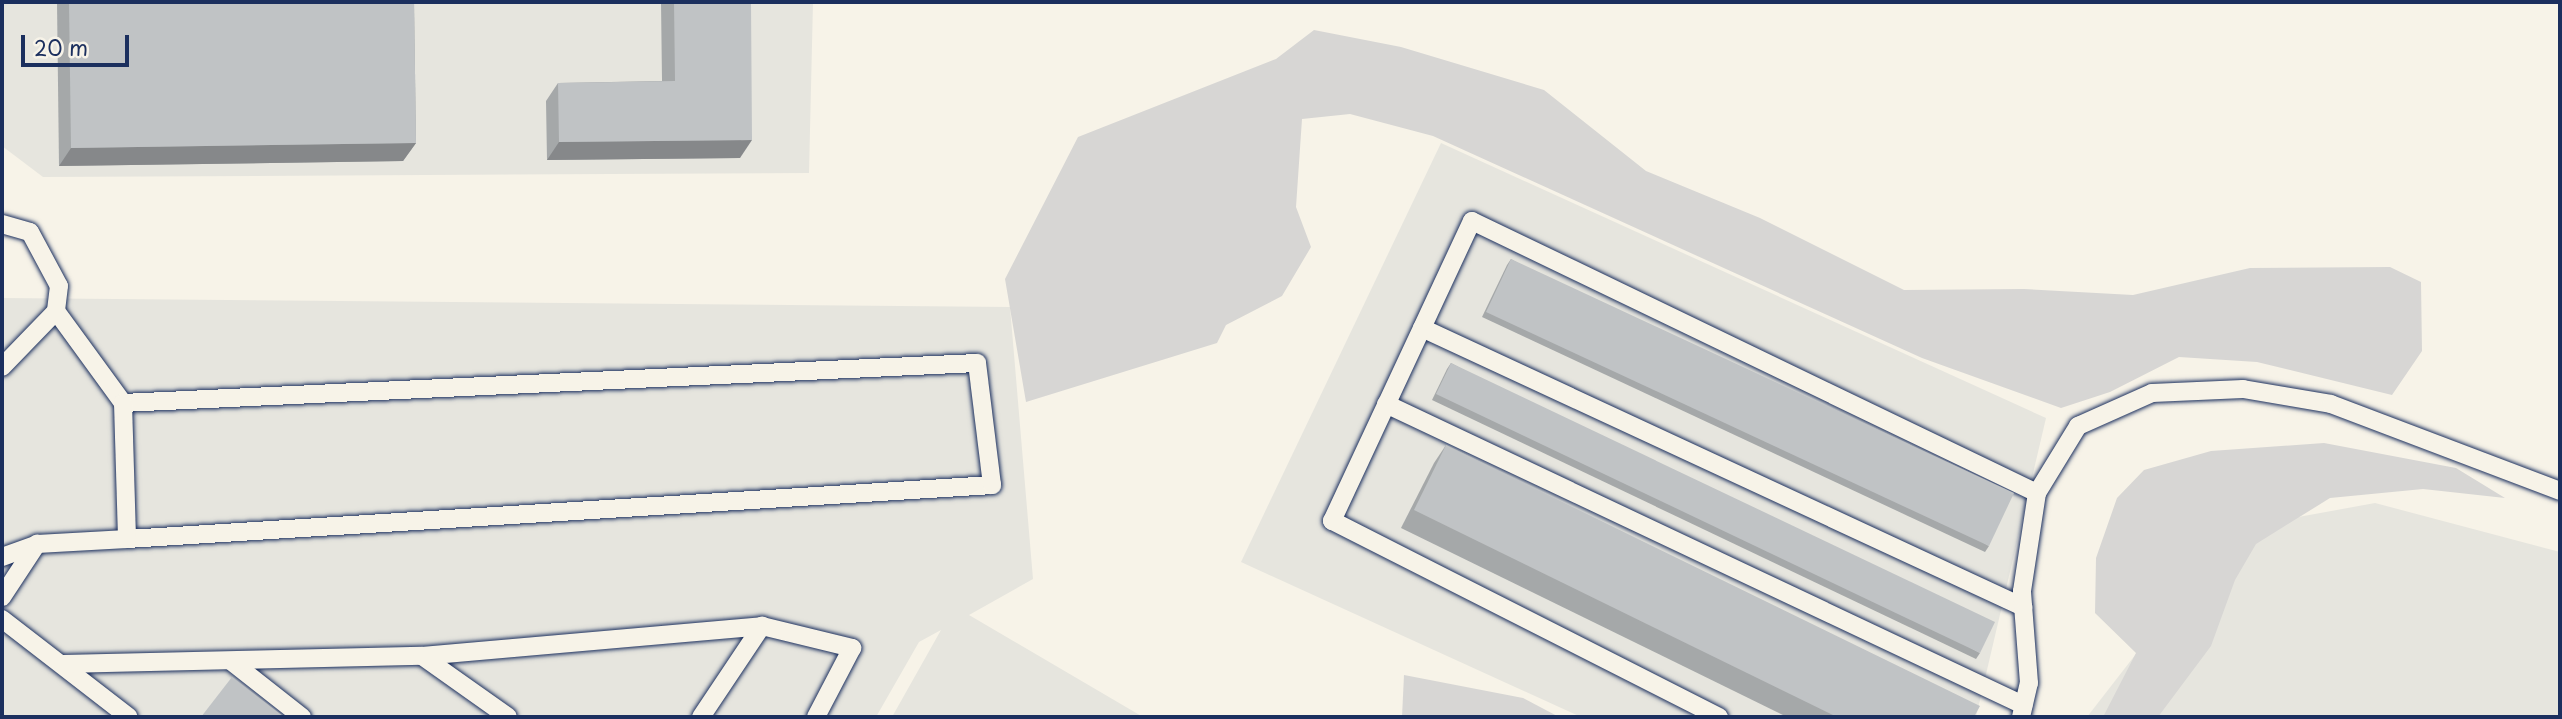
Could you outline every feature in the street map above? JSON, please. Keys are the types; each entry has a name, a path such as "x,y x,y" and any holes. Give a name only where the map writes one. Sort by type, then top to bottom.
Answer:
{"lane":[{"path":"1719,717 1332,521 1472,221 2037,493"},
{"path":"2,224 30,232 59,286 56,311 2,367"},
{"path":"56,311 123,403 127,539"},
{"path":"1422,328 2023,607"},
{"path":"2,557 37,544 992,485 977,363 123,403"},
{"path":"1386,404 2022,711 2029,683 2023,607 2037,493 2078,426 2152,393 2243,388 2331,404 2560,491"},
{"path":"2,597 37,544"},
{"path":"2,619 129,717"},
{"path":"63,664 422,656 762,626 852,648 816,717"},
{"path":"701,717 762,626"},
{"path":"422,656 508,717"},
{"path":"232,662 302,717"}],"shaded area":[{"path":"2,2 813,2 809,173 43,177 2,146"},
{"path":"1314,30 1401,47 1544,90 1646,171 1760,218 1904,290 2024,289 2133,295 2250,268 2390,267 2421,282 2422,351 2392,395 2257,362 2179,357 2110,392 2061,408 1922,358 1433,136 1350,114 1302,119 1296,207 1311,247 1282,296 1226,325 1217,343 1026,402 1005,279 1078,137 1276,59"},
{"path":"1441,143 2046,418 1976,717 1581,717 1241,562"},
{"path":"2,298 1010,307 1033,579 969,615 1143,717 892,717 941,630 919,642 876,717 2,717"},
{"path":"2324,443 2456,468 2505,498 2423,489 2330,498 2256,544 2235,580 2211,646 2158,717 2103,717 2136,653 2095,613 2096,558 2117,498 2144,470 2211,451"},
{"path":"2375,503 2560,552 2560,717 2087,717 2233,529"},
{"path":"1404,675 1523,698 1559,717 1402,717"}],"building":[{"path":"69,2 414,2 416,143 71,148"},
{"path":"674,2 751,2 752,140 559,142 558,83 675,81"},
{"path":"1511,259 2014,493 1989,546 1486,312"},
{"path":"1451,363 1995,622 1980,653 1436,394"},
{"path":"1446,445 1980,706 1974,717 1837,717 1414,510"},
{"path":"232,677 284,717 201,717"}]}
